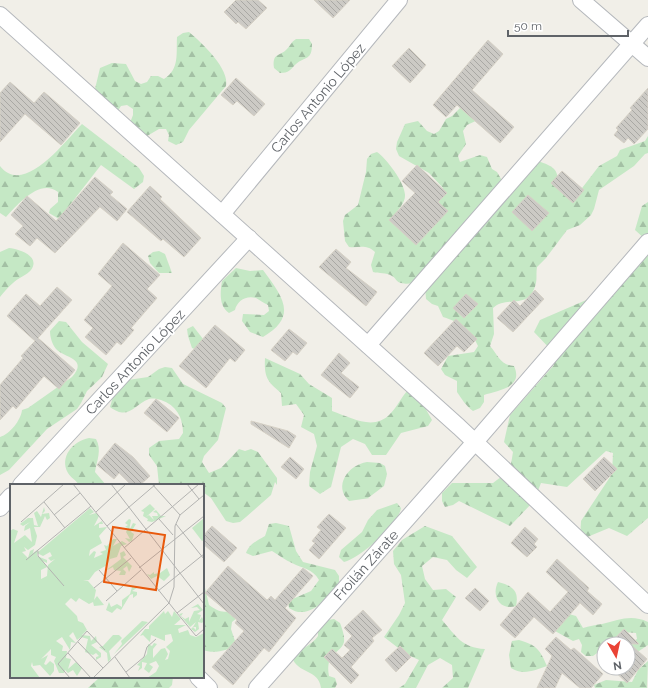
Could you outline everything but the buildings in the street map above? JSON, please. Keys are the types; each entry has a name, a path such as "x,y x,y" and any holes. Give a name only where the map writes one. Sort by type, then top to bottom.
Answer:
{"street":[{"name":"Carlos Antonio López","path":"222,214 399,0"},
{"path":"581,0 648,58"},
{"path":"0,15 368,345 646,599"},
{"path":"368,345 648,25"},
{"name":"Carlos Antonio López","path":"22,484 249,238"},
{"name":"Froilán Zárate","path":"257,688 475,442 648,242"},
{"path":"199,678 210,688"}],"green space":[{"path":"189,32 207,49 219,64 224,72 226,86 189,130 183,142 176,145 168,141 169,135 166,129 159,129 147,136 128,128 133,115 133,109 127,105 121,106 117,112 96,96 95,89 100,68 112,63 126,64 135,81 141,84 147,82 151,76 158,76 164,79 169,75 175,66 177,55 177,37 183,33"},
{"path":"296,39 309,39 312,44 311,53 289,71 280,73 274,68 274,59 287,49"},
{"path":"461,107 480,119 467,125 463,131 466,144 458,156 460,162 480,155 487,157 492,169 497,172 504,184 538,161 552,167 555,170 558,177 558,189 568,198 579,192 599,166 617,156 620,150 645,141 648,136 648,153 645,154 634,166 599,190 591,215 580,225 567,230 546,258 537,267 536,283 533,292 523,300 505,302 493,308 494,334 490,346 502,362 514,366 516,379 513,384 508,387 484,395 484,402 480,408 473,411 457,392 457,381 445,375 441,369 448,356 474,352 478,346 472,335 460,324 443,317 438,306 432,304 426,299 425,286 417,283 401,283 390,275 373,272 371,265 375,252 366,247 349,247 345,241 343,221 345,215 358,205 366,172 367,159 371,154 377,152 395,172 404,191 404,201 395,215 439,193 443,188 429,173 399,156 396,149 397,142 405,124 418,121 427,131 434,134 439,131 446,119 452,116"},
{"path":"82,124 139,168 144,176 143,182 134,189 101,165 59,219 49,213 50,209 58,202 58,192 44,188 30,194 6,217 0,213 0,166 10,174 21,175 32,171 55,153"},
{"path":"648,202 648,518 627,536 609,528 580,540 581,521 612,474 613,453 606,451 567,487 541,483 534,501 510,526 459,501 453,505 445,507 442,501 442,493 452,483 493,483 510,470 513,452 504,442 510,415 554,365 553,352 534,332 540,320 621,285 646,240 635,230 642,206"},
{"path":"9,248 28,254 33,261 33,265 29,272 11,285 0,297 0,252"},
{"path":"159,251 165,254 172,273 159,273 150,263 148,256 153,252"},
{"path":"236,268 250,271 263,270 281,297 284,305 284,313 281,321 274,329 263,337 250,332 242,321 243,314 264,315 269,311 268,305 256,298 249,297 240,301 235,310 229,313 223,307 221,295 222,281"},
{"path":"59,321 66,322 82,342 108,364 102,377 87,391 77,409 47,429 9,470 0,475 0,437 8,433 14,426 20,418 22,410 28,408 72,377 77,371 77,362 60,352 53,345 50,331"},
{"path":"193,326 210,348 199,351 192,348 187,329"},
{"path":"265,358 300,374 309,384 332,398 332,411 355,420 362,422 377,422 384,419 390,414 407,391 419,397 432,420 428,426 401,433 386,455 372,455 365,444 353,439 341,447 331,487 320,494 309,486 310,472 317,446 314,434 301,427 304,415 296,404 282,406 281,393 267,378"},
{"path":"165,367 172,368 183,384 222,403 226,408 218,440 204,456 202,462 209,473 221,468 239,449 245,451 251,449 258,452 277,478 277,485 275,482 271,495 240,522 233,523 226,521 211,498 204,493 204,484 159,484 157,466 149,455 149,448 159,441 179,439 183,433 182,422 175,408 166,402 156,399 149,399 126,412 116,411 110,407 114,393 128,380 148,377 159,369"},
{"path":"89,438 96,439 99,447 95,472 105,484 78,484 69,475 65,461 66,456 73,446"},
{"path":"367,462 380,463 385,466 387,474 384,486 368,498 370,498 349,501 344,495 342,489 345,477 354,467"},
{"path":"397,503 401,508 394,523 378,540 359,554 344,562 339,557 341,550 362,532 368,520 377,510"},
{"path":"276,523 289,526 296,551 303,562 335,570 339,576 339,582 330,594 324,601 311,610 296,612 289,608 288,601 311,591 319,580 313,573 289,562 272,551 253,556 246,553 252,545 265,536 269,524"},
{"path":"425,526 452,536 477,567 467,578 456,570 447,560 433,557 422,566 425,579 433,590 446,589 456,597 442,620 465,644 485,649 468,688 442,688 453,678 452,665 440,658 428,665 416,688 399,688 405,684 419,660 406,654 384,637 399,615 405,603 401,575 394,564 393,551 402,540"},
{"path":"498,582 508,585 514,590 517,597 516,606 505,606 498,601 496,597 496,587"},
{"path":"204,583 209,605 219,611 237,612 242,614 232,622 231,629 236,644 225,650 216,652 204,650"},
{"path":"569,614 576,616 583,628 625,618 636,618 648,622 648,645 639,651 636,651 636,633 628,632 618,636 596,636 596,654 593,656 586,656 581,652 582,645 579,639 573,641 555,631"},
{"path":"334,619 340,623 344,640 342,646 331,658 328,668 329,676 335,678 337,684 335,688 321,688 316,678 298,666 292,657 318,636 318,630 328,620"},
{"path":"519,640 534,646 540,652 547,666 524,672 511,668 509,655 512,641"},
{"path":"648,661 647,688 595,688 594,685 606,680 632,682 638,670"},
{"path":"99,678 173,678 172,685 169,688 88,688"}]}
